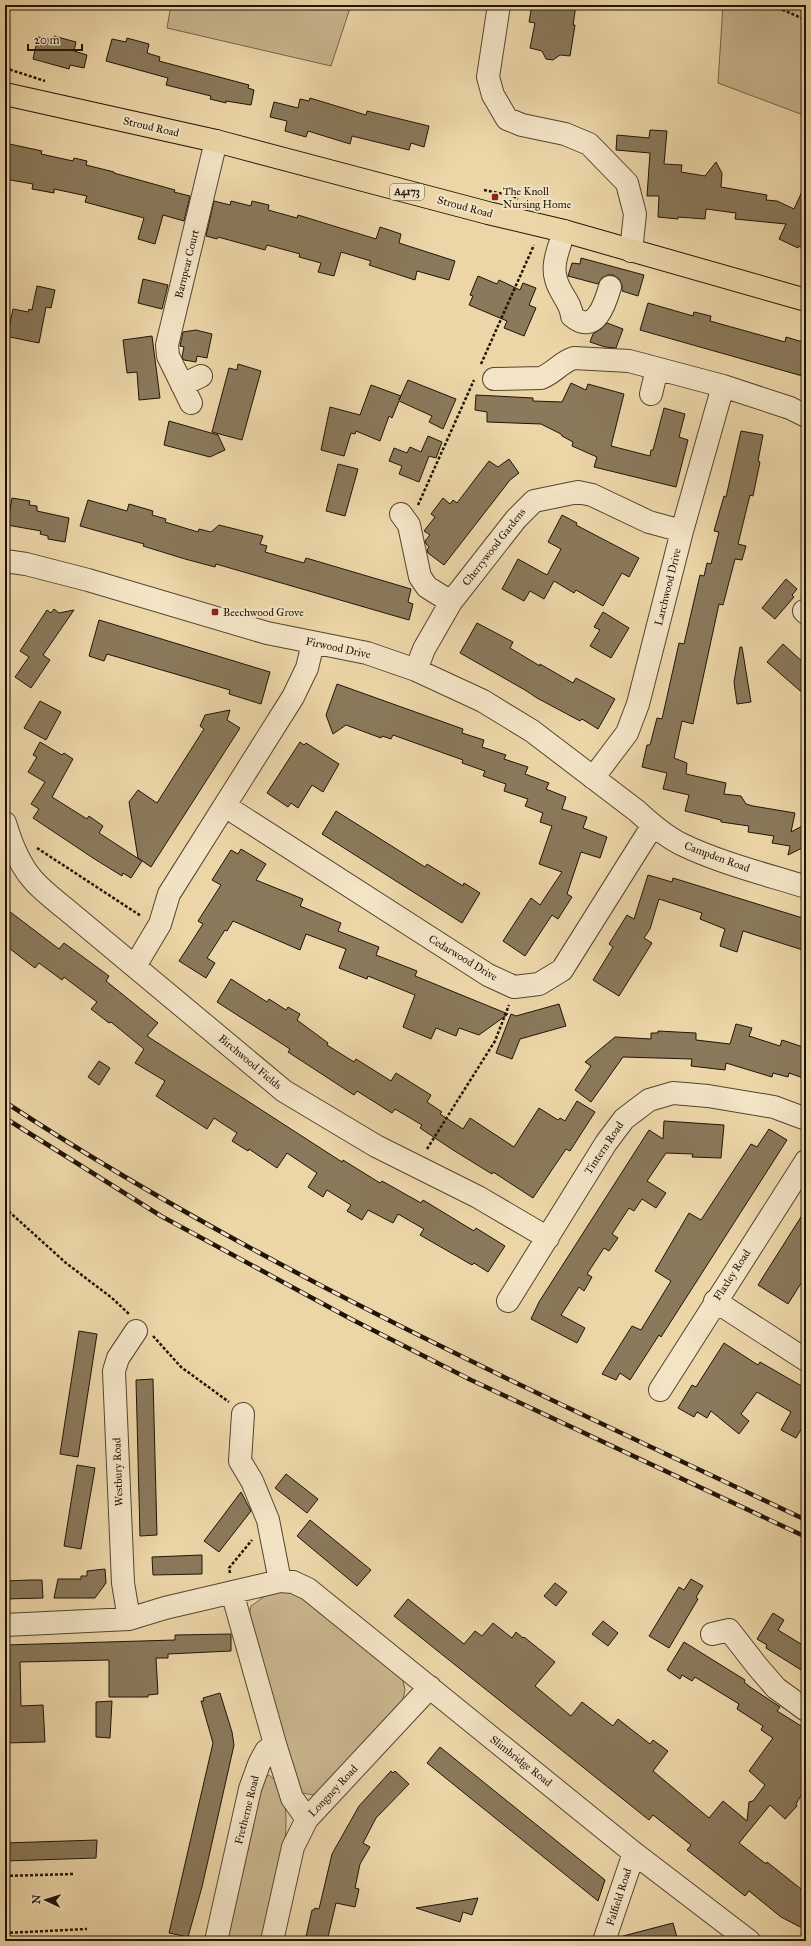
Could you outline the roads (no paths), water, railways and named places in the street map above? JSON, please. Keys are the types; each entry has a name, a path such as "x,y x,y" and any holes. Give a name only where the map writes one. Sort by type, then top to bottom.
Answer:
{"main road":[{"name":"Stroud Road","path":"5,94 216,142 480,211 564,231 806,300"}],"street":[{"path":"499,5 488,77 493,95 507,119 522,125 565,134 589,144 627,183 635,214 631,251"},
{"name":"Barnpear Court","path":"201,376 186,394 168,356 168,345 216,142"},
{"path":"564,231 554,267 556,280 571,308 572,316 581,322 586,322 599,316 604,307 610,287"},
{"path":"494,379 541,378 548,375 566,361 574,358 629,361 723,386 798,412"},
{"path":"651,394 657,369"},
{"name":"Larchwood Drive","path":"593,778 627,733 638,704 682,531 723,386"},
{"name":"Cherrywood Gardens","path":"416,670 430,637 451,602 516,519 527,506 537,499 578,492 592,495 649,522 682,531"},
{"path":"405,520 420,577 427,587 451,602"},
{"name":"Firwood Drive","path":"5,561 26,564 88,580 249,628 313,643 367,653 416,670 483,701 532,732 637,811"},
{"path":"135,966 158,927 169,894 293,697 307,668 313,643"},
{"name":"Cedarwood Drive","path":"225,806 488,975 514,987 539,984 562,970 653,825"},
{"name":"Campden Road","path":"637,811 653,825 680,843 712,857 806,887"},
{"name":"Birchwood Fields","path":"7,837 22,864 34,881 284,1091 376,1146 478,1197 548,1238"},
{"name":"Tintern Road","path":"508,1301 606,1143 624,1118 649,1100 673,1093 708,1096 774,1107 806,1119"},
{"name":"Flaxley Road","path":"660,1390 715,1301 806,1161"},
{"path":"715,1301 806,1360"},
{"name":"Westbury Road","path":"129,1619 123,1582 114,1371 118,1358 139,1327"},
{"path":"5,1625 129,1619 165,1608 233,1592 286,1582 268,1520 252,1481 240,1461 243,1414"},
{"name":"Slimbridge Road","path":"286,1582 308,1589 634,1853 749,1941"},
{"path":"233,1592 275,1744 292,1798 307,1819"},
{"path":"726,1626 756,1666 776,1688 806,1710"},
{"name":"Longney Road","path":"272,1941 293,1846 307,1819 430,1687"},
{"name":"Fretherne Road","path":"216,1941 250,1789 259,1764 266,1751 275,1744"},
{"name":"Falfield Road","path":"604,1941 634,1853"}],"railway":[{"path":"5,1102 101,1162 198,1219 297,1273 499,1375 806,1520"},
{"path":"5,1118 161,1216 351,1319 471,1380 806,1537"}],"place":[{"name":"The Knoll Nursing Home","path":"495,197"},
{"name":"Beechwood Grove","path":"215,612"}]}
